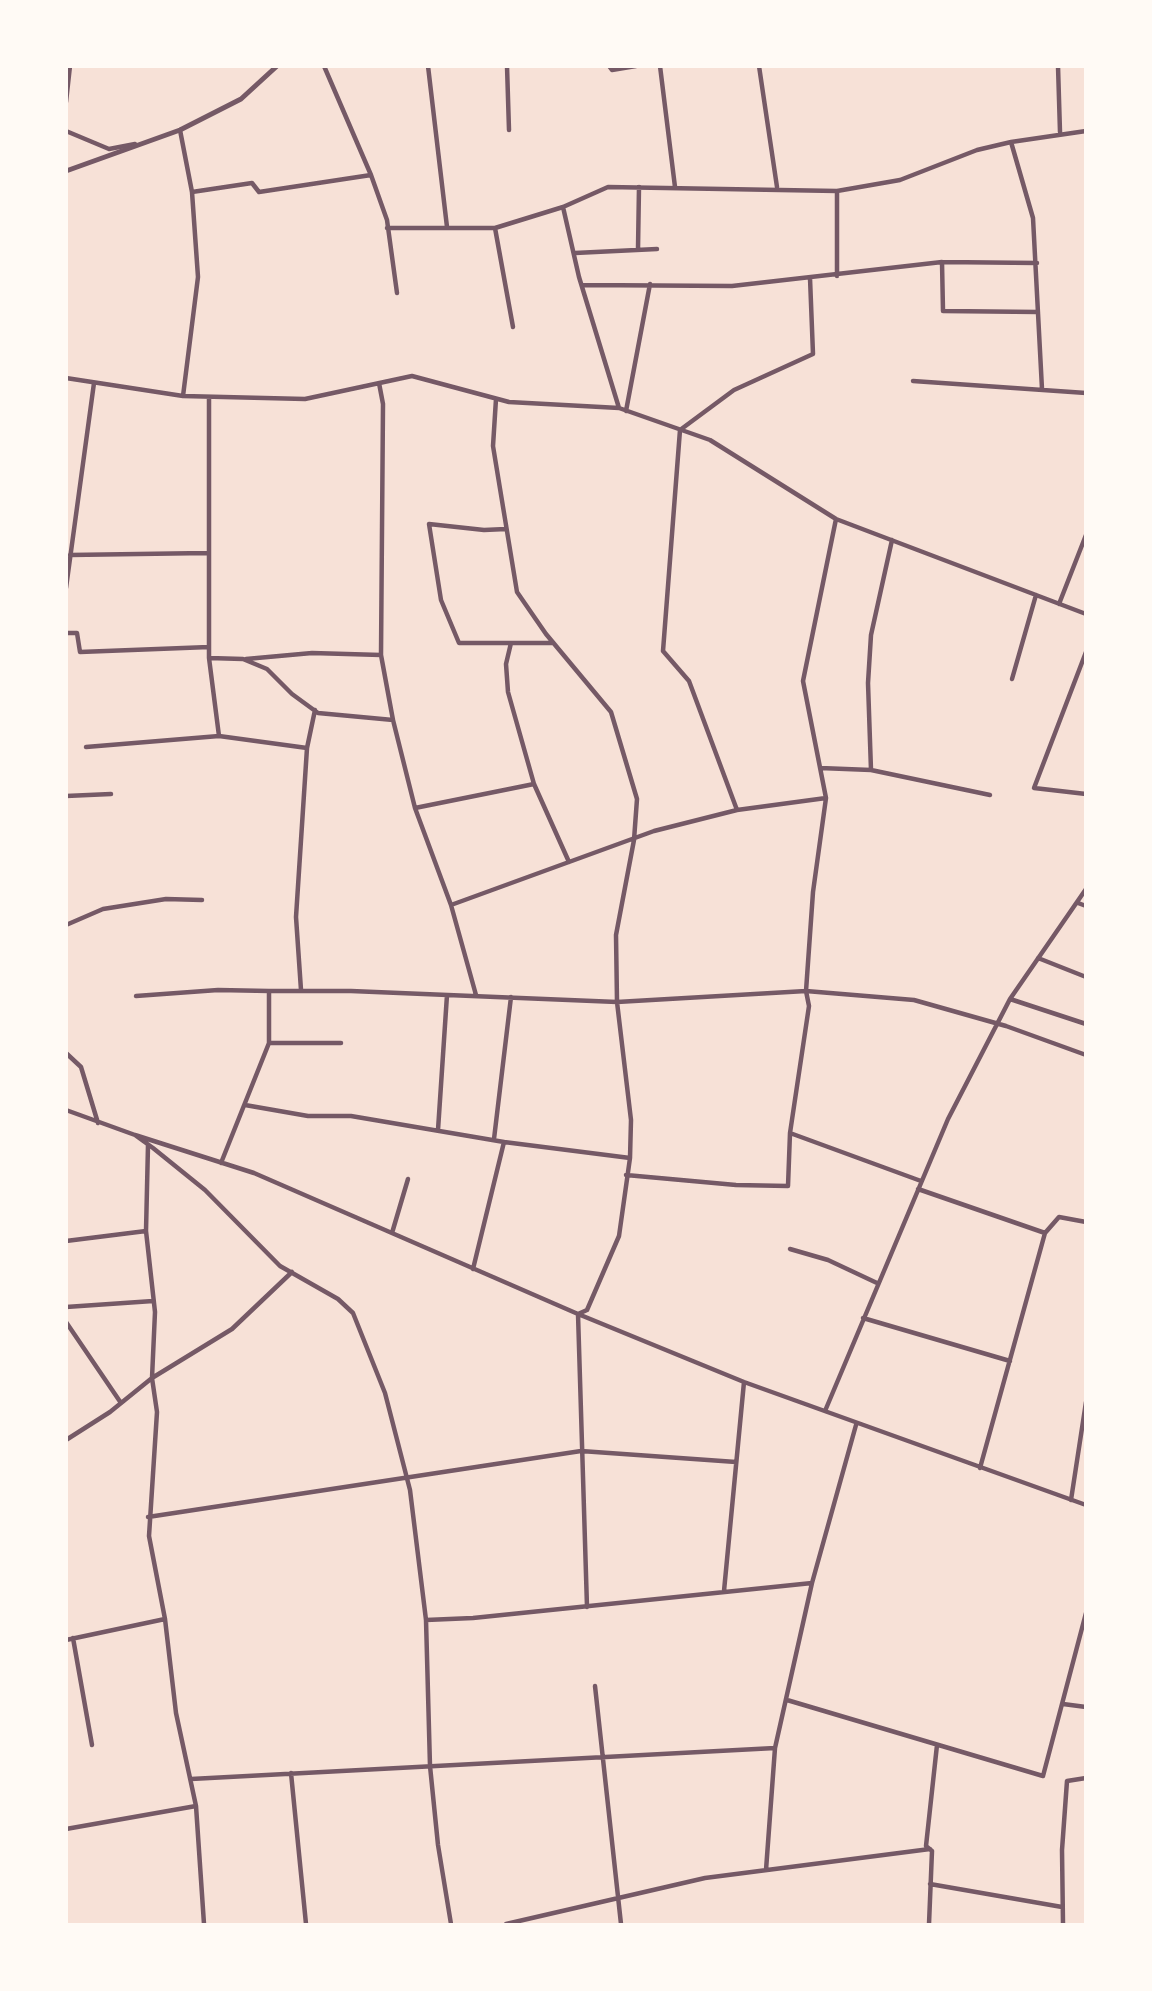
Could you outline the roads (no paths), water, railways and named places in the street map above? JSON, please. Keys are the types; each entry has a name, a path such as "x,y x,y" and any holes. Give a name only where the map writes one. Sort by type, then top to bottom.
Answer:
{"street":[{"path":"66,102 70,66"},
{"path":"66,171 180,130 242,99 277,66"},
{"path":"324,66 371,175 387,220 397,293"},
{"path":"428,66 447,227"},
{"path":"507,66 509,130"},
{"path":"609,66 612,70 636,66"},
{"path":"661,66 675,187"},
{"path":"760,66 777,187"},
{"path":"1058,66 1060,132"},
{"path":"180,130 192,192 198,277 183,396"},
{"path":"66,131 109,149 149,141"},
{"path":"387,228 495,228 563,207 608,187 777,187 837,191 900,180 977,150 1060,132 1086,131"},
{"path":"1011,142 1033,218 1042,389"},
{"path":"192,192 252,183 259,192 371,175"},
{"path":"638,250 639,187"},
{"path":"837,191 837,276"},
{"path":"563,207 582,285 619,408"},
{"path":"495,228 513,327"},
{"path":"575,253 657,249"},
{"path":"582,285 732,286 942,262 1037,263"},
{"path":"942,262 943,311 1038,312"},
{"path":"737,810 689,681 663,651 680,430 734,390 813,354 810,278"},
{"path":"626,411 650,284"},
{"path":"66,378 183,396 304,399 412,376 496,399 619,408 710,440 836,519 1086,614"},
{"path":"913,381 1086,393"},
{"path":"66,588 90,434 94,383"},
{"path":"379,383 383,404 381,655 393,720 415,808 451,905 477,996"},
{"path":"209,398 209,658 219,736"},
{"path":"496,399 493,446 517,592 553,643 611,712 637,799 634,840 616,935 617,1002 631,1120 630,1158 619,1236 587,1310 578,1314"},
{"path":"626,1175 736,1185 788,1186 790,1133 809,1006 806,991 813,892 826,798 803,681 836,519"},
{"path":"506,529 484,530 429,524 441,600 459,643 553,643"},
{"path":"1059,604 1086,535"},
{"path":"871,770 868,683 871,635 892,540"},
{"path":"70,555 207,554"},
{"path":"1012,678 1036,595"},
{"path":"66,633 77,633 80,652 209,647"},
{"path":"511,643 505,681 534,784 569,862"},
{"path":"1086,652 1034,788 1086,794"},
{"path":"209,658 243,659 312,653 381,655"},
{"path":"243,659 267,670 315,710 393,720"},
{"path":"301,990 296,917 307,748 315,710"},
{"path":"86,747 219,736 307,748"},
{"path":"820,768 871,770 990,795"},
{"path":"415,808 534,784"},
{"path":"66,796 111,794"},
{"path":"451,905 654,831 737,810 826,798"},
{"path":"825,1412 948,1119 1010,999 1086,889"},
{"path":"66,925 103,909 166,899 202,900"},
{"path":"1078,903 1086,906"},
{"path":"1038,958 1086,976"},
{"path":"136,996 218,990 301,990 617,1002 806,991 914,1000 997,1024 1086,1055"},
{"path":"221,1163 269,1043 269,991"},
{"path":"438,1130 447,995"},
{"path":"494,1139 511,997"},
{"path":"1010,999 1086,1024"},
{"path":"269,1043 341,1042"},
{"path":"66,1053 81,1067 98,1124"},
{"path":"245,1105 308,1116 351,1116 504,1142 630,1158"},
{"path":"66,1110 98,1124 254,1173 578,1314 744,1382 856,1425 1086,1506"},
{"path":"790,1133 921,1181"},
{"path":"135,1135 205,1190 280,1266 338,1299 353,1313 385,1392 406,1478 420,1557 426,1620 430,1766 438,1845 451,1924"},
{"path":"473,1269 504,1142"},
{"path":"148,1144 146,1230 153,1301 152,1378 157,1412 148,1517 149,1536 165,1619 176,1713 196,1806 204,1924"},
{"path":"392,1233 408,1179"},
{"path":"918,1189 1045,1233"},
{"path":"980,1468 1045,1233 1059,1217 1085,1221"},
{"path":"66,1241 146,1230"},
{"path":"790,1249 828,1260 877,1283"},
{"path":"66,1440 121,1403 152,1378 232,1329 292,1272"},
{"path":"66,1307 153,1301"},
{"path":"578,1314 587,1607"},
{"path":"863,1318 1010,1361"},
{"path":"66,1322 121,1403"},
{"path":"724,1591 744,1382"},
{"path":"1071,1500 1086,1402"},
{"path":"766,1870 775,1748 812,1583 856,1425"},
{"path":"148,1517 581,1451 736,1462"},
{"path":"426,1620 587,1607 812,1583"},
{"path":"787,1699 1043,1776 1086,1613"},
{"path":"66,1640 165,1619"},
{"path":"74,1638 92,1745"},
{"path":"595,1686 616,1898 621,1924"},
{"path":"1063,1704 1086,1707"},
{"path":"929,1924 930,1849 926,1846 937,1745"},
{"path":"191,1779 775,1748"},
{"path":"290,1773 306,1924"},
{"path":"1063,1924 1062,1850 1067,1781 1086,1778"},
{"path":"66,1829 196,1806"},
{"path":"506,1924 705,1878 930,1849"},
{"path":"930,1884 1062,1907"}]}
